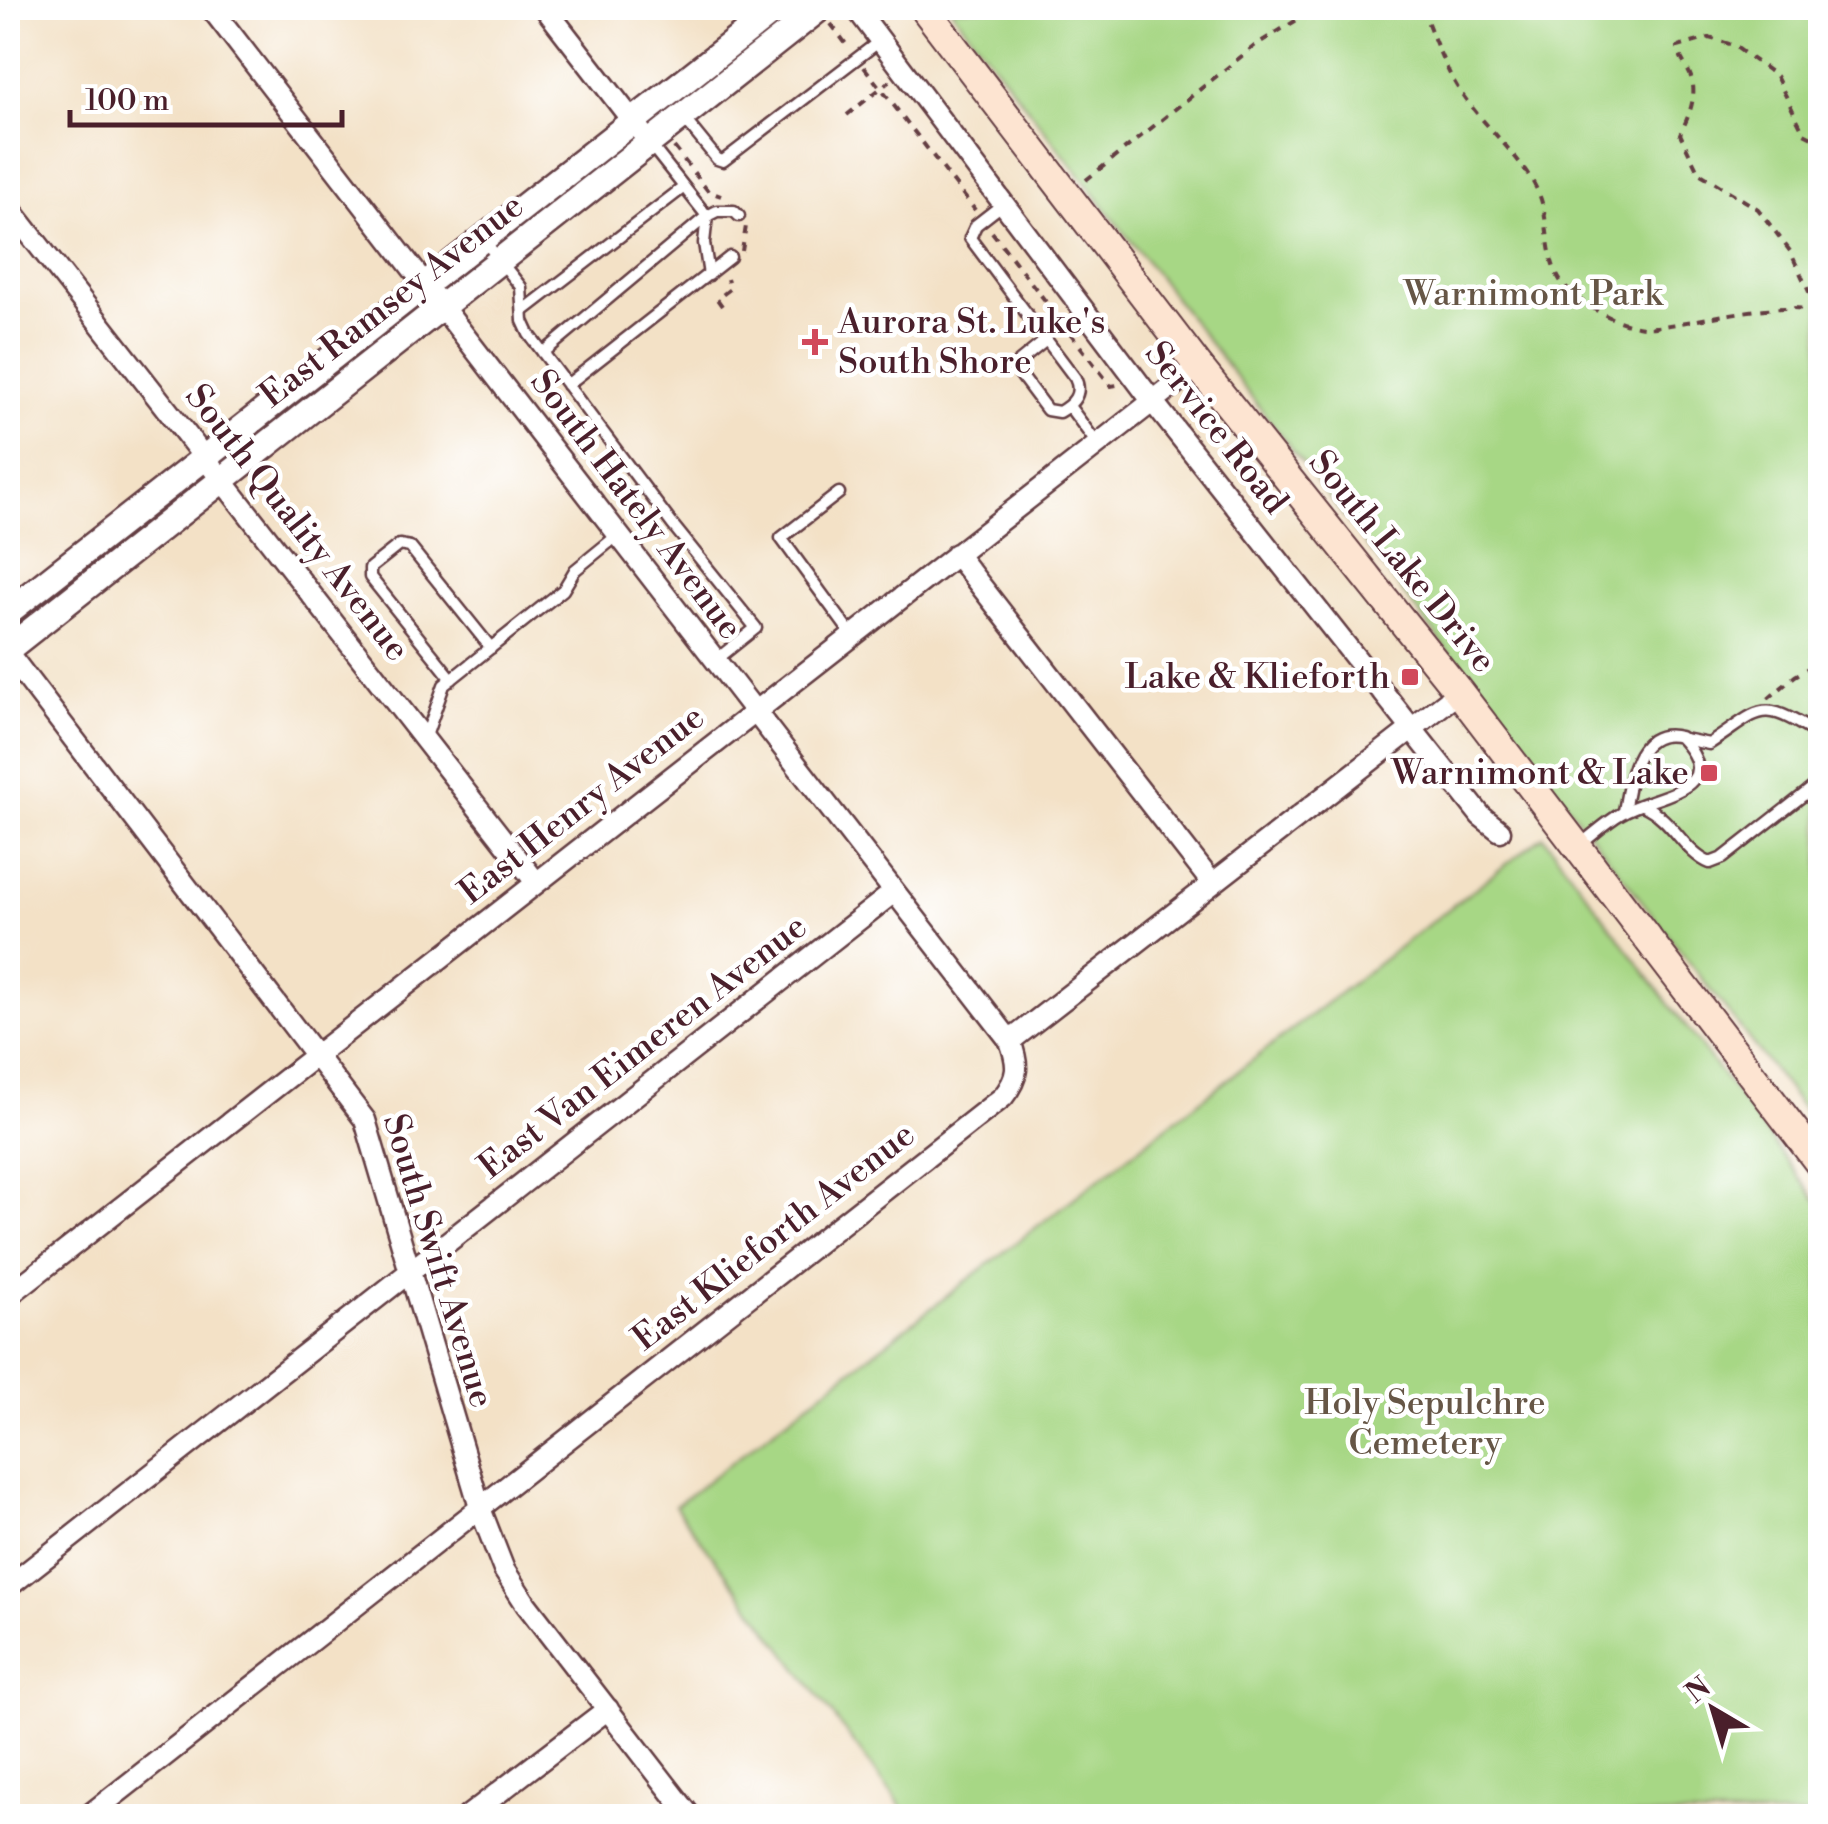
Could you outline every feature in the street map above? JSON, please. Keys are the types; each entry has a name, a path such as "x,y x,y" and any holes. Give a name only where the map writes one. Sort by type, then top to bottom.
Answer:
{"main road":[{"name":"South Lake Drive","path":"924,8 1198,366 1459,692 1820,1164"}],"street":[{"name":"South Hately Avenue","path":"211,8 1010,1041"},
{"path":"544,8 649,143"},
{"name":"East Ramsey Avenue","path":"8,612 777,8"},
{"name":"Service Road","path":"856,8 1153,402 1481,816 1500,831"},
{"name":"East Ramsey Avenue","path":"8,651 682,117 825,15"},
{"name":"South Quality Avenue","path":"8,206 535,881"},
{"name":"East Henry Avenue","path":"8,1296 1198,366"},
{"path":"956,554 1212,883"},
{"name":"South Swift Avenue","path":"8,651 364,1120 481,1510 504,1570 690,1816"},
{"path":"1010,1041 1459,692"},
{"name":"East Van Eimeren Avenue","path":"8,1587 894,892"},
{"name":"East Klieforth Avenue","path":"88,1816 1003,1097 1017,1079 1017,1059 1010,1041"},
{"path":"468,1816 608,1709"}],"lane":[{"path":"665,96 717,159 723,161 881,40"},
{"path":"649,143 708,216 704,244 709,275"},
{"path":"523,310 684,187"},
{"path":"1004,204 976,226 970,238 1046,340 1078,384 1078,392 1069,406 1059,412 1047,410 1014,366 1046,340"},
{"path":"543,353 708,216 734,211 739,216"},
{"path":"482,238 521,287 523,322 543,353 756,628 714,661"},
{"path":"567,385 730,257"},
{"path":"1069,406 1098,444"},
{"path":"839,494 781,538 853,636"},
{"path":"425,739 444,685 562,590 575,570 618,535"},
{"path":"452,679 370,577 370,568 399,545 410,547 491,648"},
{"path":"1624,811 1636,759 1653,739 1668,734 1709,744 1748,716 1768,710 1786,714 1820,736"},
{"path":"1576,847 1624,811 1684,790 1696,774 1696,759 1680,737"},
{"path":"1642,805 1660,813 1699,859 1710,863 1723,858 1820,782"}],"path":[{"path":"1086,180 1257,44 1317,8"},
{"path":"1422,8 1462,95 1539,195 1553,261 1563,286 1594,312 1649,328 1776,307 1810,308 1819,313"},
{"path":"825,15 850,48"},
{"path":"1819,313 1790,250 1758,209 1700,172 1680,134 1691,109 1692,80 1679,58 1678,47 1709,38 1733,45 1776,76 1804,134 1820,141"},
{"path":"846,115 894,78"},
{"path":"881,89 978,214"},
{"path":"986,224 1111,386 1128,385"},
{"path":"1748,716 1795,676 1820,662"}],"green space":[{"name":"Warnimont Park","path":"950,8 1820,8 1820,1131"},
{"name":"Holy Sepulchre Cemetery","path":"1543,836 1820,1205 1820,1816 909,1816 675,1506"}],"place":[{"name":"Aurora St. Luke's South Shore","path":"815,342"},
{"name":"Lake & Klieforth","path":"1410,677"},
{"name":"Warnimont & Lake","path":"1709,773"}]}
